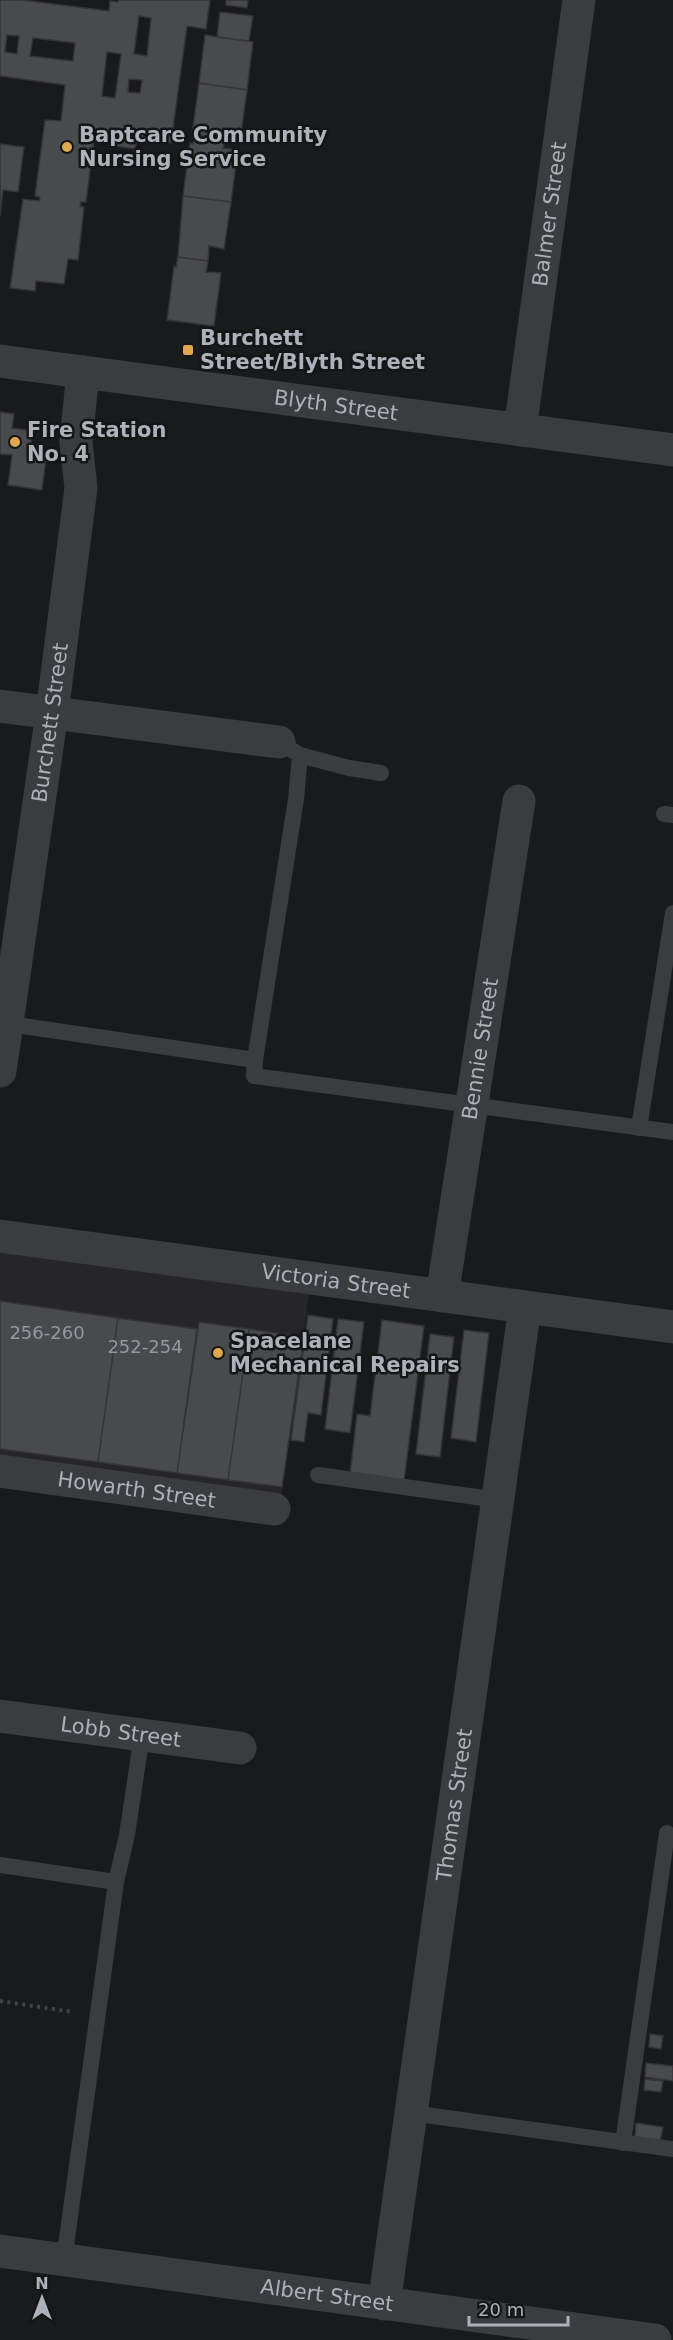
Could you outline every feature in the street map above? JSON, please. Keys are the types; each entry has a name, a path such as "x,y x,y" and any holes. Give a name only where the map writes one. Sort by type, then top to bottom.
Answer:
{"street":[{"name":"Balmer Street","path":"520,430 579,0"},
{"name":"Blyth Street","path":"0,362 673,450"},
{"name":"Burchett Street","path":"0,1071 9,1024 7,971 52,713 81,488 76,442 83,372"},
{"path":"0,706 290,749"},
{"name":"Bennie Street","path":"442,1296 519,801"},
{"name":"Victoria Street","path":"0,1236 673,1327"},
{"name":"Thomas Street","path":"384,2304 525,1307"},
{"name":"Howarth Street","path":"0,1471 274,1509"},
{"name":"Lobb Street","path":"0,1716 240,1748"},
{"name":"Albert Street","path":"0,2251 596,2336 655,2340"}],"lane":[{"path":"381,773 349,768 290,749 294,810 254,1076 471,1107 673,1132"},
{"path":"639,1128 673,913"},
{"path":"9,1024 255,1060"},
{"path":"318,1475 498,1500"},
{"path":"64,2259 116,1882 127,1835 142,1735"},
{"path":"623,2143 667,1833"},
{"path":"0,1865 116,1882"},
{"path":"411,2113 673,2149"}],"path":[{"path":"0,2001 97,2015"}],"shaded area":[{"path":"0,1245 310,1287 281,1498 0,1462"}],"building":[{"name":"Baptcare Community Nursing Service","path":"0,0 22,0 109,11 110,1 118,2 119,0 210,0 206,29 187,26 171,143 137,139 135,149 108,145 110,136 86,132 86,139 94,140 86,202 81,202 80,206 84,207 78,260 68,259 64,284 36,281 35,291 10,288 23,199 39,201 40,197 35,196 45,120 61,121 65,85 0,76","holes":["139,16 151,18 147,56 134,54","7,35 19,36 17,54 5,52","33,38 75,43 73,61 30,56","107,52 121,54 115,98 102,96","129,79 142,80 140,93 128,92"]},
{"path":"226,0 248,0 247,8 226,5"},
{"path":"220,12 253,16 249,41 217,37"},
{"path":"205,35 253,42 247,90 199,83"},
{"path":"199,83 247,90 240,141 192,134"},
{"path":"195,135 225,139 223,148 238,150 231,202 183,196 190,143 193,144"},
{"path":"0,144 24,147 18,192 3,190 0,216"},
{"path":"183,196 231,202 224,249 209,246 208,261 178,257"},
{"path":"178,257 208,261 206,272 221,273 214,326 167,320 174,266 176,267"},
{"name":"Fire Station No. 4","path":"0,412 14,414 12,428 33,431 29,456 46,458 42,490 8,485 12,455 0,454"},
{"path":"0,1301 118,1318 98,1462 0,1449"},
{"path":"308,1315 333,1319 321,1415 308,1413 304,1442 291,1440"},
{"path":"118,1318 197,1329 177,1473 98,1462"},
{"path":"338,1319 364,1322 350,1433 325,1429"},
{"path":"382,1320 424,1326 404,1481 350,1474 357,1414 370,1416"},
{"path":"199,1322 249,1329 228,1480 177,1473"},
{"path":"249,1329 304,1337 282,1487 228,1480"},
{"path":"464,1330 489,1333 476,1442 451,1438"},
{"path":"430,1334 454,1337 440,1457 416,1454"},
{"path":"650,2034 663,2036 661,2049 649,2047"},
{"path":"646,2063 673,2066 673,2081 645,2077"},
{"path":"645,2079 663,2081 661,2092 644,2090"},
{"path":"636,2123 663,2127 660,2141 635,2138"}],"place":[{"name":"Baptcare Community Nursing Service","path":"67,147"},
{"name":"Burchett Street/Blyth Street","path":"188,350"},
{"name":"Fire Station No. 4","path":"15,442"},
{"name":"Spacelane Mechanical Repairs","path":"218,1353"}]}
